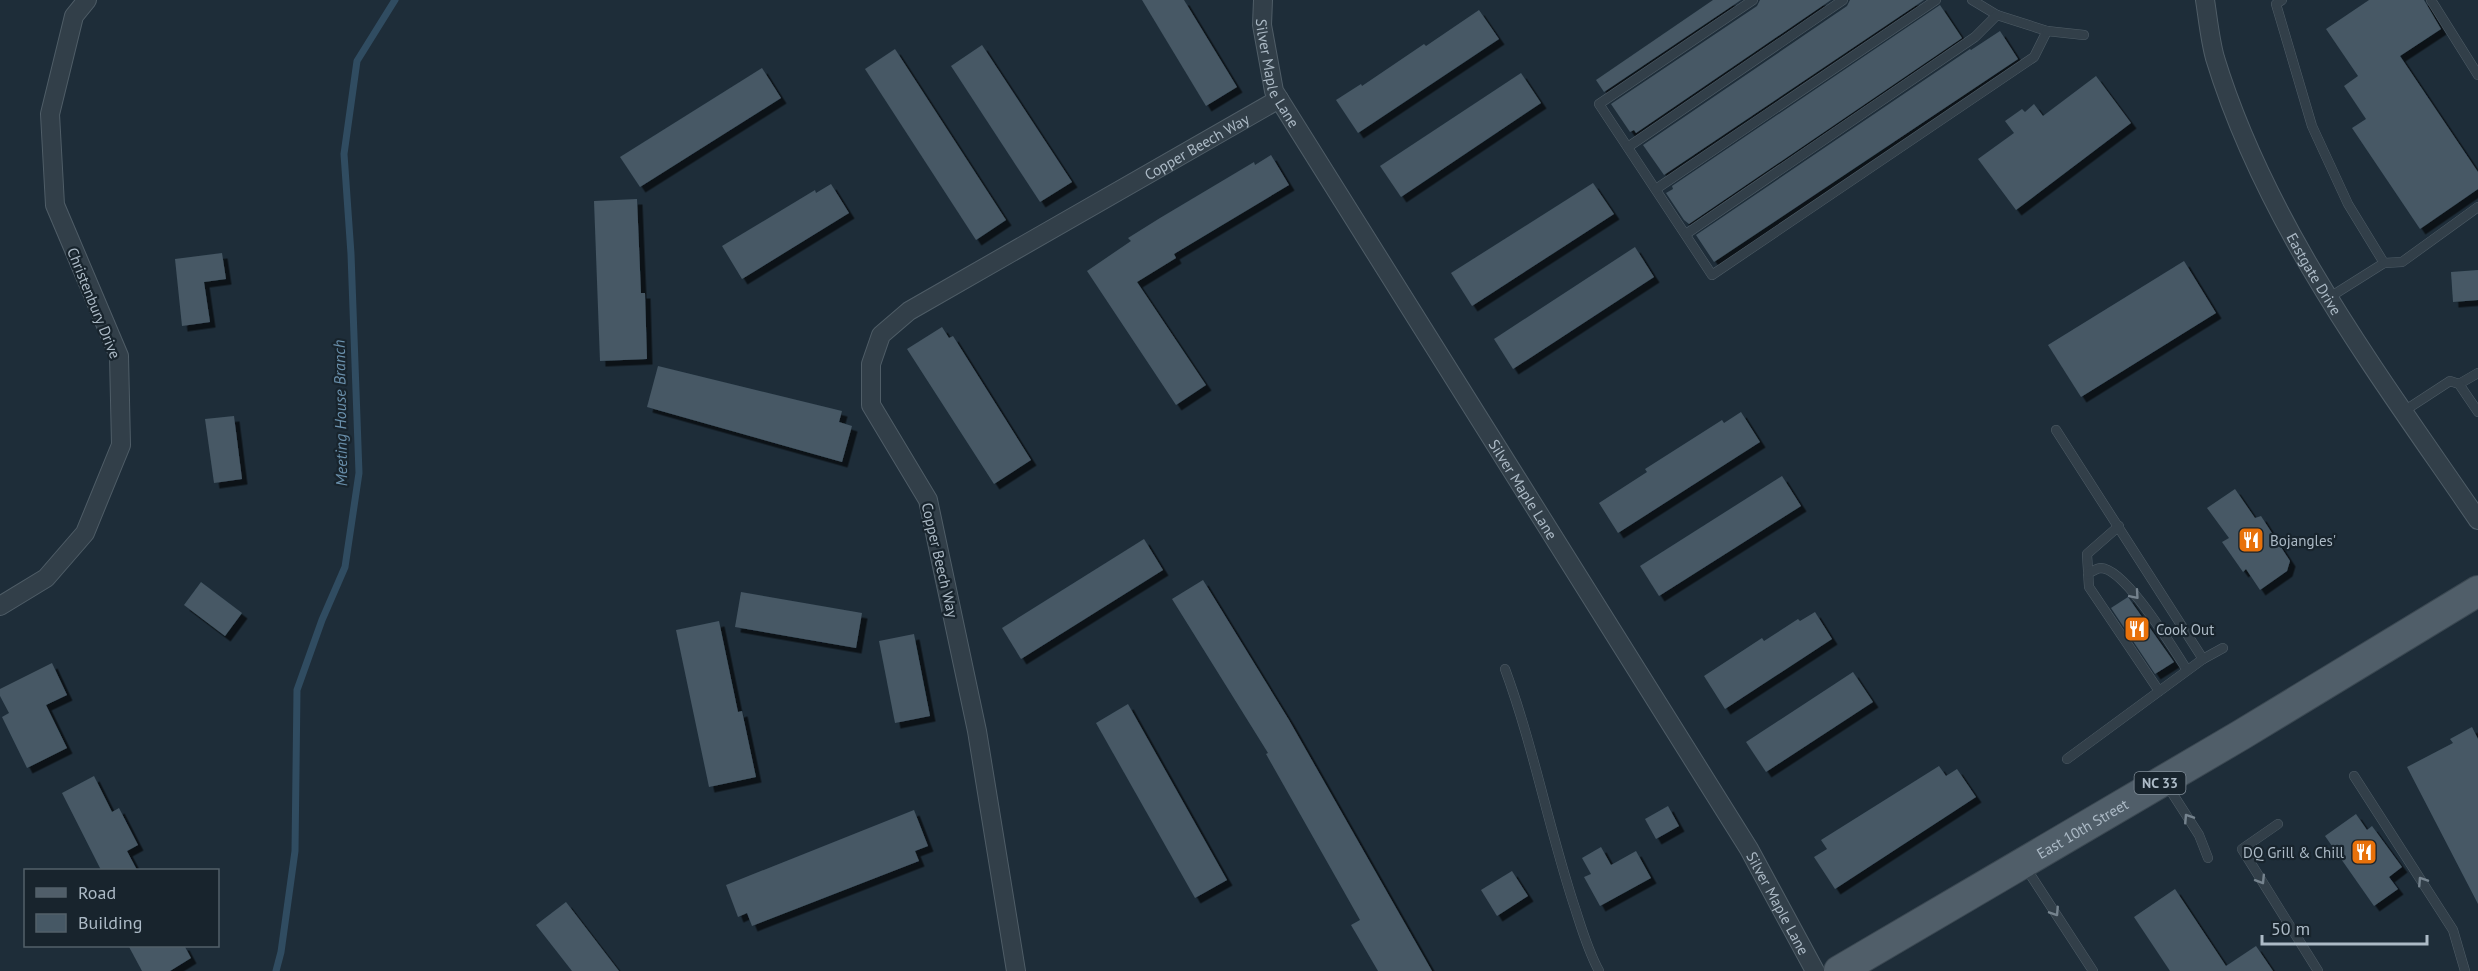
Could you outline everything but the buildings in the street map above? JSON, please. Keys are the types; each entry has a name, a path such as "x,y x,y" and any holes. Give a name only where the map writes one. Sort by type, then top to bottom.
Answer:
{"main road":[{"name":"East 10th Street","path":"1839,971 2164,780 2478,591"}],"street":[{"name":"Christenbury Drive","path":"0,606 46,578 85,533 121,445 119,356 55,206 50,114 74,16 87,0"},
{"name":"Silver Maple Lane","path":"1263,0 1262,25 1274,91 1749,849 1815,971"},
{"name":"Eastgate Drive","path":"2205,0 2215,57 2246,141 2297,244 2404,411 2478,520"},
{"name":"Copper Beech Way","path":"1016,971 977,731 928,500 871,405 871,364 881,335 909,310 1279,99"}],"lane":[{"path":"1753,0 1599,104 1712,275 2034,57 2047,31"},
{"path":"1628,147 1843,0"},
{"path":"1656,189 1936,0"},
{"path":"1971,0 1997,15 2047,31 2084,35"},
{"path":"2282,0 2276,4 2312,126 2348,204 2384,263"},
{"path":"2430,0 2478,75"},
{"path":"1686,234 1975,38 1997,15"},
{"path":"2330,297 2384,263 2402,262 2478,207"},
{"path":"2460,384 2478,373"},
{"path":"2404,411 2450,381 2460,384 2478,412"},
{"path":"2056,430 2203,659"},
{"path":"2119,526 2087,554 2089,587 2159,691"},
{"path":"2088,573 2101,568 2111,571 2127,586 2148,610 2187,670"},
{"path":"2067,759 2187,670 2223,648"},
{"path":"1505,669 1519,707 1559,859 1587,947 1599,971"},
{"path":"2354,776 2453,930 2465,971"},
{"path":"2164,780 2199,835 2208,858"},
{"path":"2278,824 2242,849 2318,971"},
{"path":"2023,863 2092,971"}],"waterway":[{"name":"Meeting House Branch","path":"276,971 281,952 295,851 297,690 322,620 345,567 359,473 351,254 344,154 357,61 395,0"}],"place":[{"name":"Bojangles'","path":"2251,540"},
{"name":"Cook Out","path":"2137,629"},
{"name":"DQ Grill & Chill","path":"2364,852"}]}
